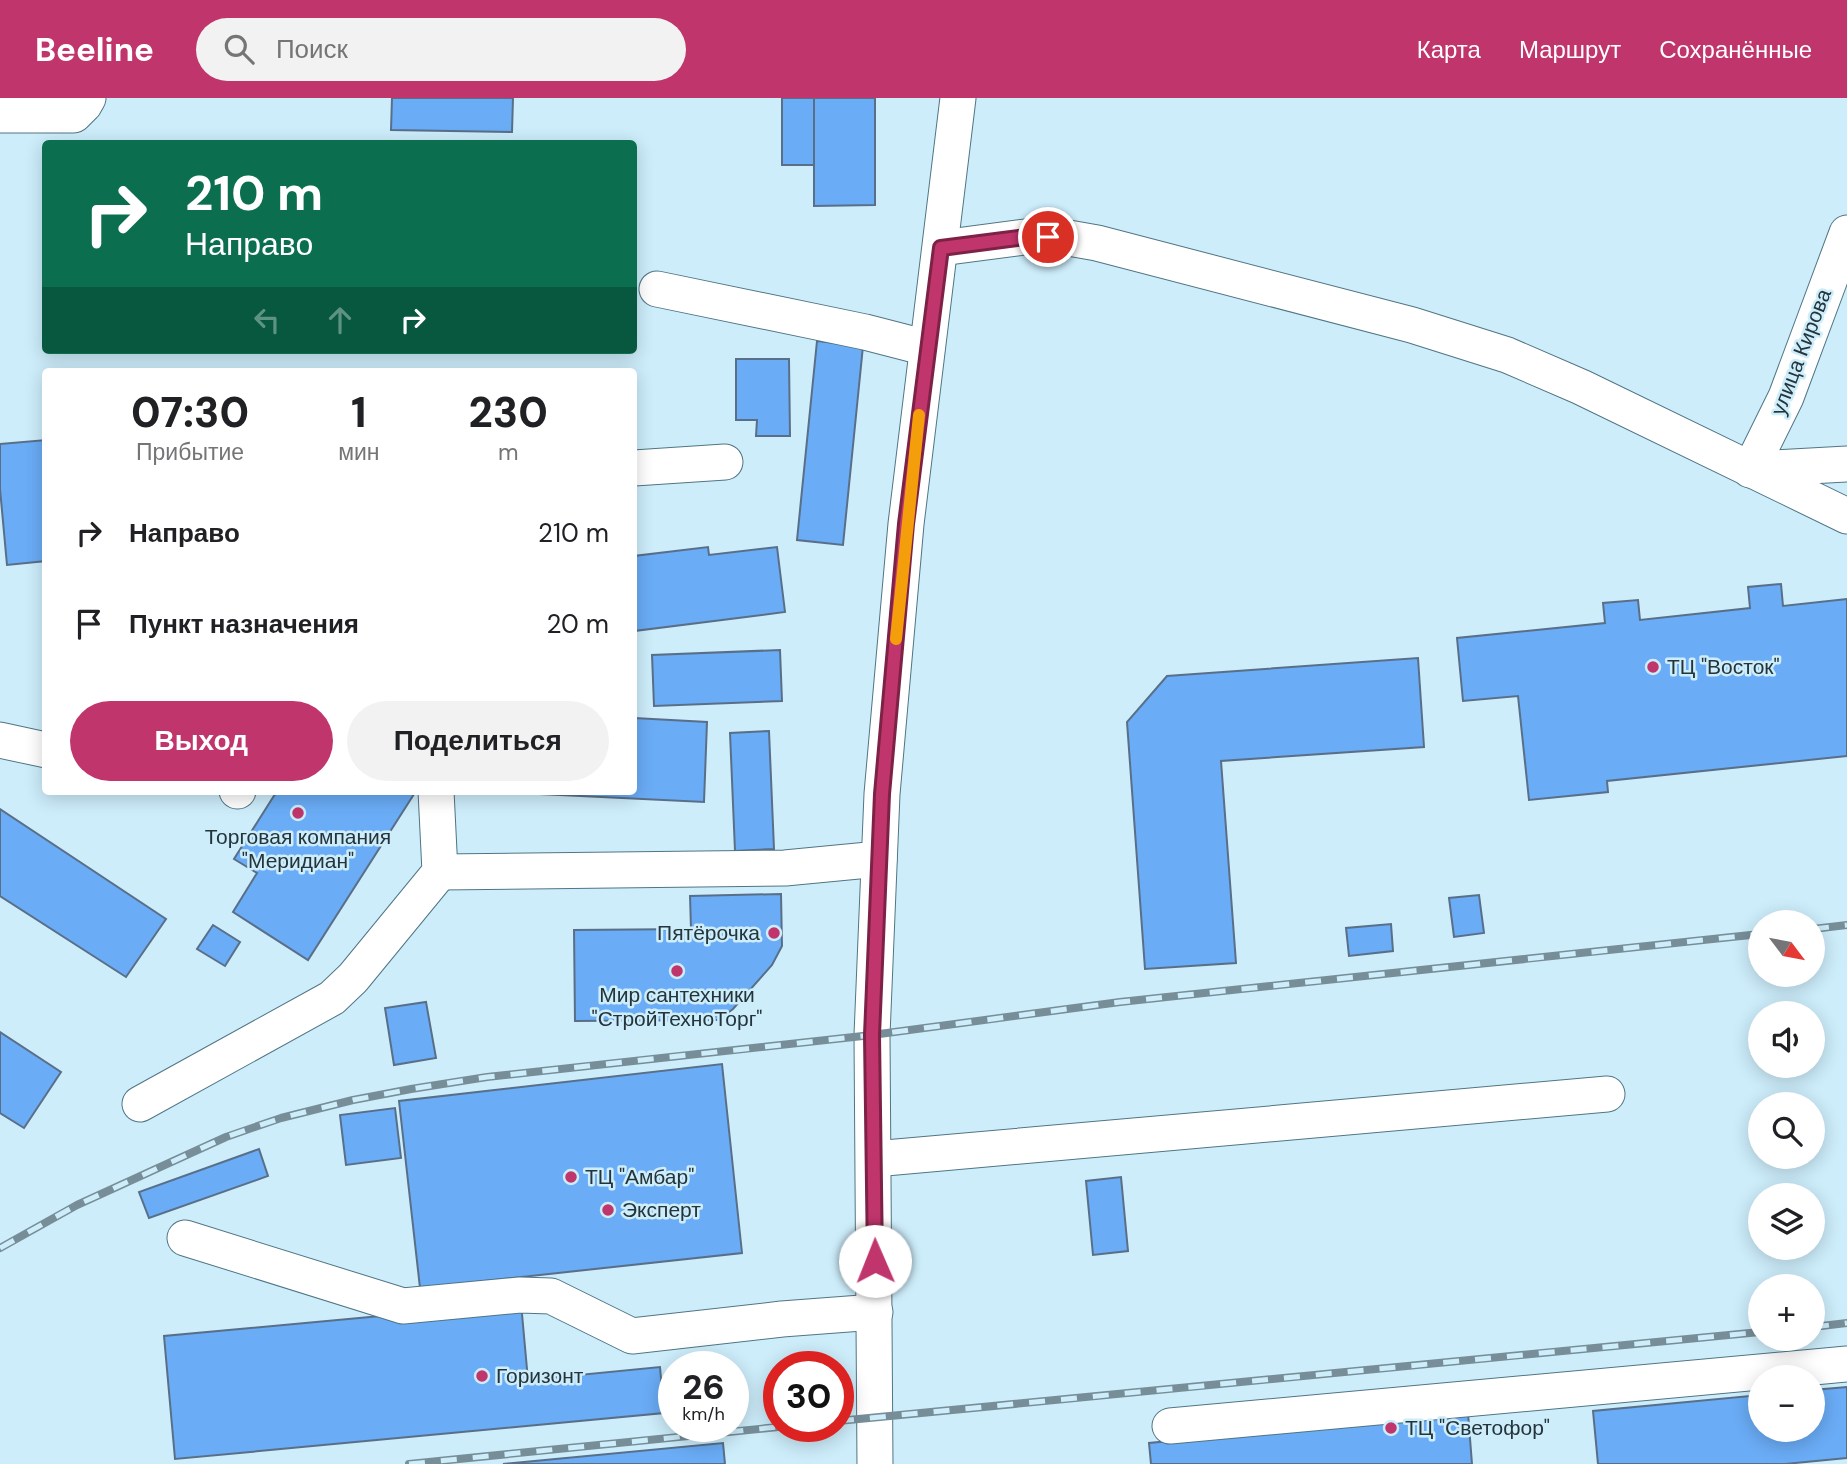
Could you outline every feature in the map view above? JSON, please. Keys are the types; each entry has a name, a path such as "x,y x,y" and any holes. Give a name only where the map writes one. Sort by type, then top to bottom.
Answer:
{"street":[{"path":"0,116 74,115 88,98"},
{"path":"875,1464 872,1035 882,794 906,524 958,98"},
{"path":"941,248 1033,236 1075,239 1111,246 1412,325 1533,365 1847,516"},
{"name":"улица Кирова","path":"1750,470 1786,397 1844,253"},
{"path":"657,289 864,332 926,348"},
{"path":"637,468 725,462"},
{"path":"1750,470 1847,464"},
{"path":"0,740 42,749"},
{"path":"140,1104 332,998 353,978 440,873 436,795"},
{"path":"440,873 785,867 879,859"},
{"path":"874,1159 1607,1094"},
{"path":"185,1238 403,1306 520,1295 551,1296 632,1336 782,1319 875,1312"},
{"path":"1170,1426 1847,1364"}],"building":[{"path":"392,98 513,98 512,132 391,130"},
{"path":"782,98 814,98 814,165 782,165"},
{"path":"814,98 875,98 875,205 814,206"},
{"path":"817,341 863,346 843,545 797,540"},
{"path":"736,359 789,359 790,436 756,436 757,420 736,420"},
{"path":"42,440 42,561 7,565 0,489 0,444"},
{"path":"708,547 709,555 777,547 785,612 637,631 637,556"},
{"name":"ТЦ \"Восток\"","path":"1781,584 1783,606 1847,599 1847,756 1607,781 1608,792 1529,800 1518,696 1463,701 1457,638 1605,623 1603,603 1638,600 1640,620 1750,608 1748,587"},
{"path":"780,650 782,701 654,706 652,655"},
{"path":"1418,658 1424,747 1221,761 1236,963 1145,969 1127,722 1167,676"},
{"path":"637,718 707,722 704,802 558,795 637,795"},
{"path":"769,731 774,849 735,851 730,733"},
{"path":"274,795 413,795 308,960 233,912 257,873 234,859"},
{"path":"0,809 166,919 126,977 0,896"},
{"path":"781,894 782,946 772,965 733,1009 718,1020 575,1021 574,930 691,929 690,896"},
{"path":"1479,895 1484,933 1454,937 1449,898"},
{"path":"1391,924 1393,951 1349,956 1346,928"},
{"path":"213,925 240,942 225,966 197,949"},
{"path":"426,1002 436,1058 394,1065 385,1008"},
{"path":"0,1032 61,1072 24,1128 0,1113"},
{"name":"ТЦ \"Амбар\"","path":"722,1064 742,1253 420,1288 399,1101"},
{"path":"395,1108 401,1158 346,1165 340,1115"},
{"path":"259,1149 268,1176 149,1218 139,1192"},
{"path":"1121,1177 1128,1251 1093,1255 1086,1181"},
{"path":"521,1303 528,1380 658,1367 658,1414 175,1459 164,1336"},
{"path":"1847,1387 1847,1458 1785,1464 1598,1464 1593,1411 1748,1396 1748,1442 1825,1442 1825,1389"},
{"name":"ТЦ \"Светофор\"","path":"1468,1413 1472,1464 1151,1464 1149,1443"},
{"path":"723,1443 725,1464 503,1464"}],"railway":[{"path":"1825,928 1847,925"},
{"path":"0,1248 77,1205 226,1137 281,1118 411,1089 487,1077 872,1035 1120,1002 1748,935"},
{"path":"1825,1326 1847,1323"},
{"path":"854,1419 1748,1333"},
{"path":"409,1464 763,1429"}],"slow traffic":[{"path":"896,639 919,415"}],"place":[{"name":"ТЦ \"Восток\"","path":"1653,667"},
{"name":"Торговая компания \"Меридиан\"","path":"298,813"},
{"name":"Пятёрочка","path":"774,933"},
{"name":"Мир сантехники \"СтройТехноТорг\"","path":"677,971"},
{"name":"ТЦ \"Амбар\"","path":"571,1177"},
{"name":"Эксперт","path":"608,1210"},
{"name":"Горизонт","path":"482,1376"},
{"name":"ТЦ \"Светофор\"","path":"1391,1428"}],"route":[{"path":"875,1261 872,1035 882,794 906,524 926,348 941,248 1033,236 1048,237"}]}
